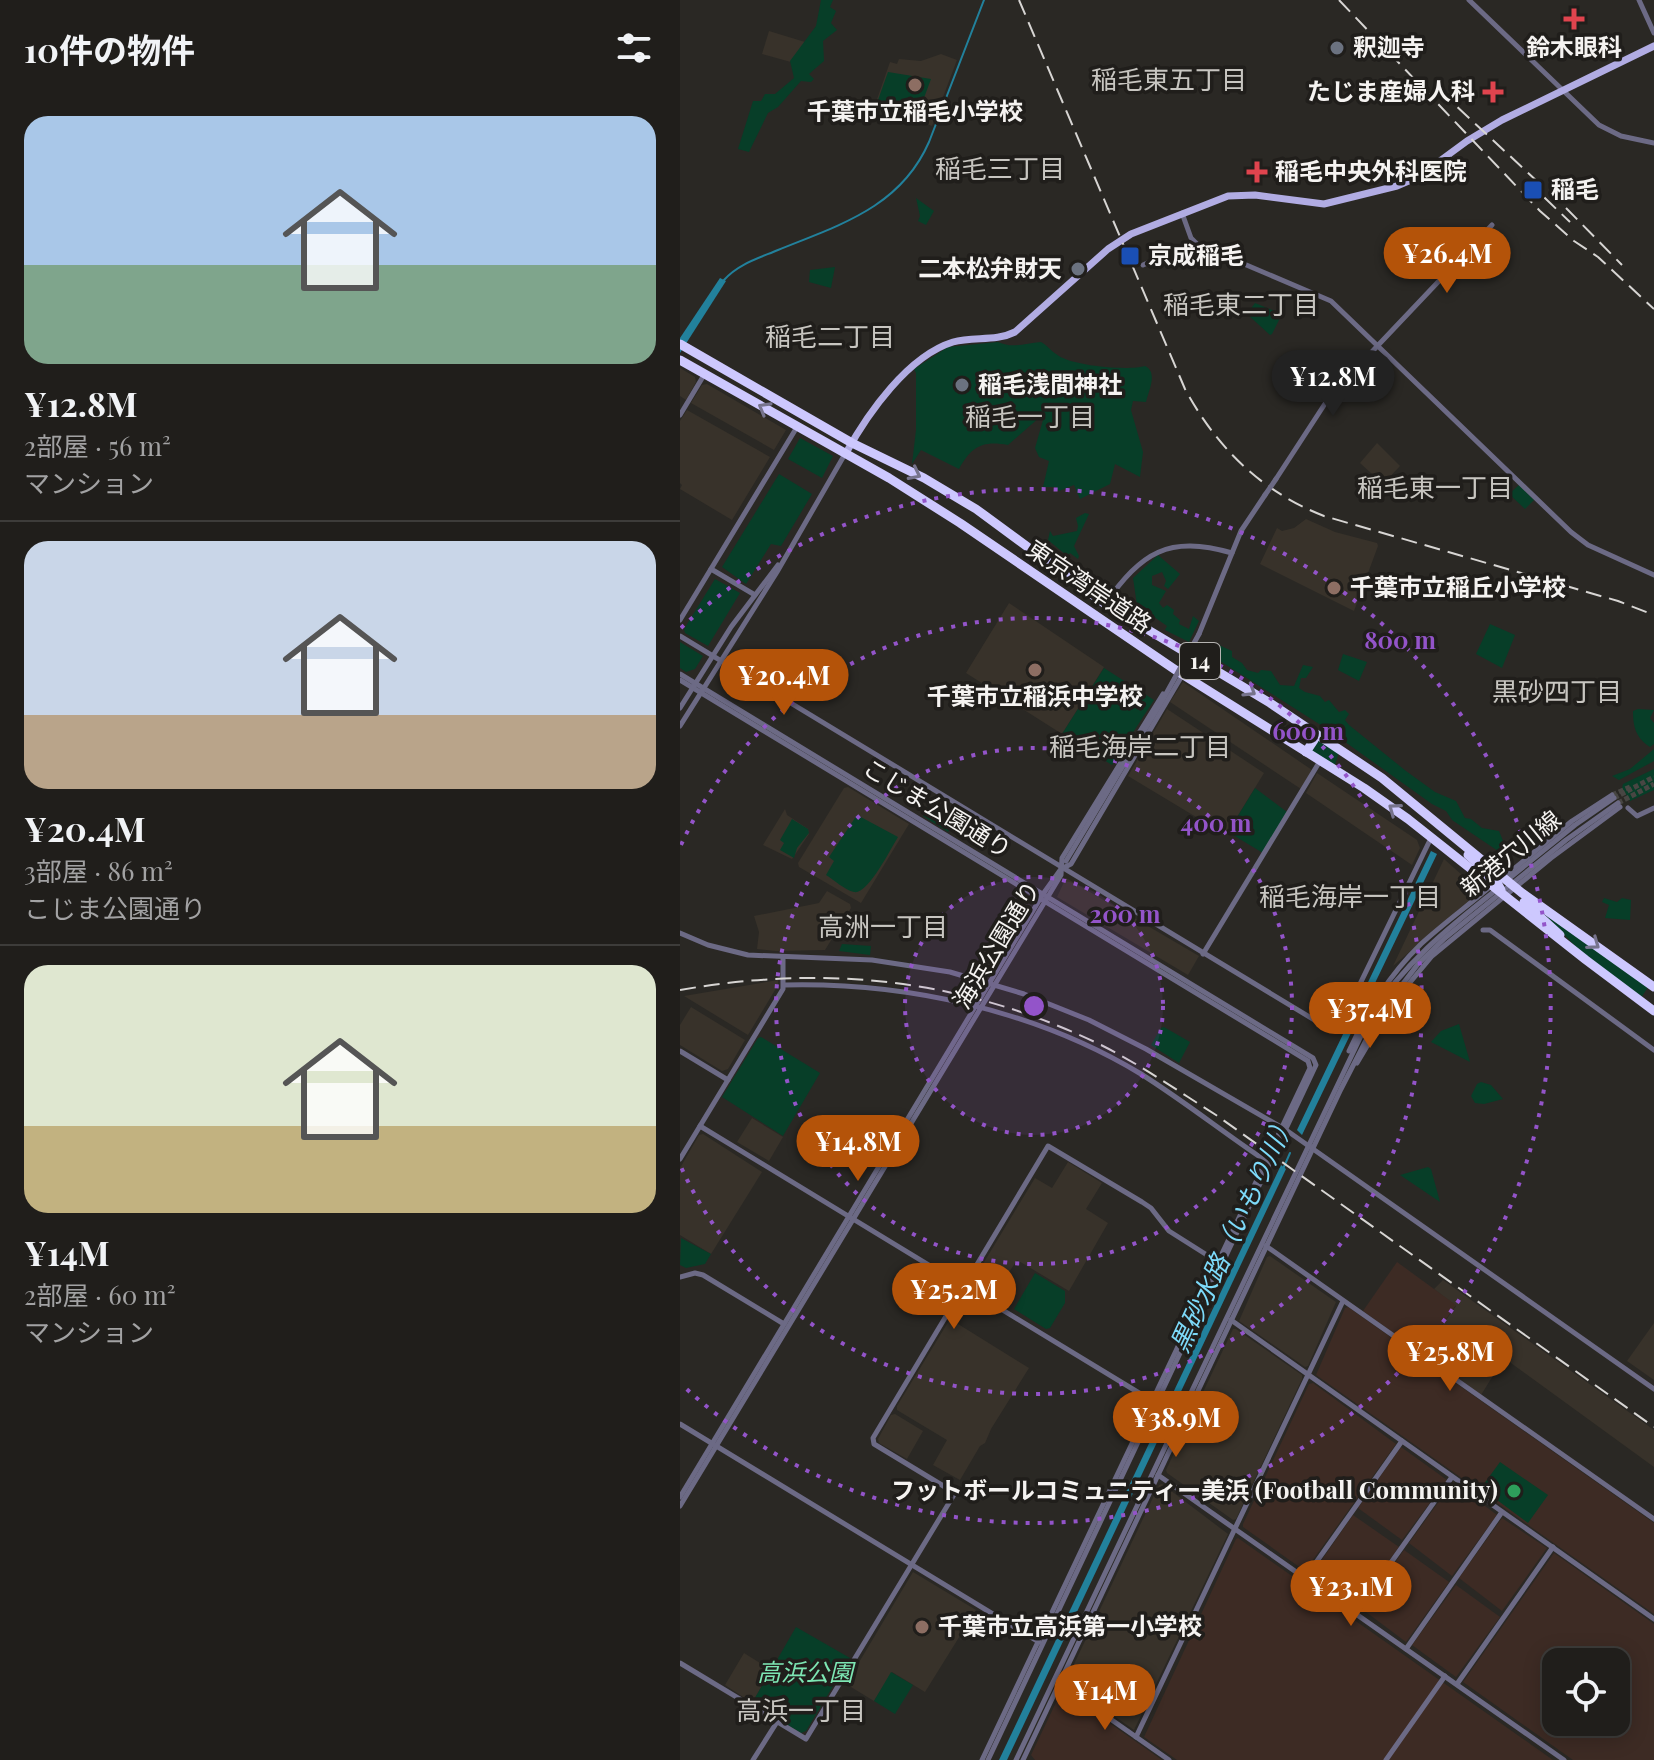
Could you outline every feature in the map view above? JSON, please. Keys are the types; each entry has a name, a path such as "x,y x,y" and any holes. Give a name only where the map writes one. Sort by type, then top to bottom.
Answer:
{"highway":[{"name":"東京湾岸道路","path":"682,345 987,516 1105,604 1291,717 1382,778 1445,828 1497,881 1573,950 1654,1011"},
{"name":"東京湾岸道路","path":"680,360 889,478 1180,672 1364,788 1431,838 1497,881"},
{"path":"795,410 841,443 846,453"},
{"path":"852,443 852,451 874,464 889,478"},
{"path":"987,516 980,530 1007,554"},
{"path":"1291,717 1313,738 1306,752"},
{"path":"1344,752 1337,764 1364,788"},
{"name":"東京湾岸道路","path":"1510,892 1654,989"}],"main road":[{"path":"846,453 876,408 923,357 957,341 997,339 1015,332 1121,239 1219,198 1236,195 1324,204 1365,195 1418,177 1489,127 1654,46"}],"street":[{"path":"1469,0 1605,130 1654,143"},
{"path":"1639,0 1654,33"},
{"path":"1182,212 1194,242 1331,301 1571,532 1588,545 1654,575"},
{"path":"1062,868 1199,634 1246,521 1330,396 1492,225"},
{"path":"1143,265 1194,242"},
{"path":"680,415 705,374"},
{"path":"680,620 797,427"},
{"path":"680,726 846,453"},
{"path":"1105,604 1125,576 1163,549 1180,546 1232,553"},
{"path":"680,708 712,656 782,561"},
{"path":"711,569 755,595"},
{"path":"680,636 1328,1030 1337,1029 1431,838"},
{"path":"1062,868 1071,864 1180,672"},
{"path":"1062,868 1062,858 1180,672"},
{"name":"こじま公園通り","path":"680,677 1313,1058 1316,1065 1284,1129"},
{"path":"1203,954 1320,761"},
{"path":"1334,1093 1365,1016 1389,981 1424,942 1572,821 1616,801"},
{"path":"1341,1089 1392,1004 1412,978 1447,942 1616,801"},
{"name":"新港穴川線","path":"1310,1147 1379,1015 1418,964 1445,938 1616,801"},
{"name":"新港穴川線","path":"1310,1147 1370,1017 1406,968 1444,932 1575,825 1616,801"},
{"path":"1628,808 1637,816 1654,808"},
{"name":"海浜公園通り","path":"680,1497 993,984 1056,872 1062,868"},
{"path":"1483,930 1490,930 1654,1050"},
{"path":"680,933 729,951 908,964 993,984 1057,1006 1117,1033 1294,1135 1654,1389"},
{"path":"680,1159 784,985 783,957"},
{"path":"784,985 871,987 915,993 978,1008 1071,1039 1141,1075 1268,1163"},
{"path":"1644,1004 1654,989"},
{"path":"680,1051 728,1080"},
{"path":"700,1126 1154,1402"},
{"path":"985,1760 1284,1129"},
{"path":"680,1663 806,1739 955,1493 872,1440 1048,1146 1151,1208 1169,1231 1220,1263"},
{"path":"1016,1760 1024,1757 1310,1147"},
{"path":"1264,1245 1654,1519"},
{"path":"680,1277 695,1273 703,1275 787,1325"},
{"path":"1136,1737 1343,1301"},
{"path":"1229,1319 1654,1619"},
{"path":"680,1424 1040,1643"},
{"path":"1305,1578 1402,1441"},
{"name":"海浜公園通り","path":"680,1506 714,1445"},
{"path":"1156,1474 1564,1760"},
{"path":"1355,1613 1452,1477"},
{"path":"1406,1649 1502,1512"},
{"path":"1457,1684 1553,1547"},
{"path":"1386,1760 1445,1676"},
{"path":"1057,1682 1169,1760"},
{"path":"753,1760 777,1722"}],"shaded area":[{"path":"769,31 805,42 798,64 762,54"},
{"name":"千葉市立稲毛小学校","path":"941,54 957,60 932,126 875,105 890,62 897,64 899,59 921,61"},
{"path":"680,368 695,377 696,382 686,400 680,396"},
{"path":"707,384 786,430 774,450 691,403 702,385"},
{"path":"687,410 770,457 732,520 680,489 680,421"},
{"path":"1377,443 1400,466 1383,484 1360,463"},
{"name":"千葉市立稲丘小学校","path":"1306,519 1335,532 1377,543 1354,611 1260,564 1277,528 1282,531 1294,528"},
{"name":"千葉市立稲浜中学校","path":"1009,603 1104,667 1062,734 966,673"},
{"path":"1183,682 1312,770 1301,789 1170,702"},
{"path":"1167,709 1264,773 1226,835 1128,776"},
{"path":"1317,773 1417,840 1420,848 1412,865 1306,793"},
{"path":"848,787 909,824 861,903 799,867 798,863 844,788"},
{"path":"785,809 787,815 808,829 809,834 792,859 763,845"},
{"path":"1444,859 1480,891 1393,966"},
{"path":"1066,878 1199,956 1188,975 1057,897"},
{"path":"827,891 850,904 851,908 825,950 757,949 759,932 754,916 819,903"},
{"path":"778,980 748,1035 684,996"},
{"path":"691,1007 745,1040 728,1069 722,1071 680,1045 680,1025"},
{"path":"752,1118 783,1137 769,1161 737,1142"},
{"path":"703,1134 762,1172 711,1254 680,1235 680,1168 699,1135"},
{"path":"1068,1162 1102,1183 1086,1209 1108,1223 1069,1291 1017,1260 993,1297 973,1286 972,1282 1035,1178 1052,1188"},
{"path":"1270,1256 1336,1302 1305,1367 1239,1321"},
{"path":"1397,1262 1456,1305 1422,1353 1363,1311"},
{"path":"1443,1280 1654,1430 1654,1467 1504,1358 1481,1395 1422,1353 1456,1306 1434,1289"},
{"path":"1348,1307 1654,1523 1654,1614 1316,1375"},
{"path":"950,1319 1029,1368 960,1480 933,1465 947,1440 897,1410"},
{"path":"1654,1323 1654,1380 1627,1361"},
{"path":"1233,1329 1302,1375 1302,1379 1233,1520 1166,1470"},
{"path":"1313,1383 1396,1444 1305,1571 1243,1524 1309,1384"},
{"path":"895,1414 923,1431 907,1459 879,1443 878,1439 891,1415"},
{"path":"1401,1447 1447,1480 1402,1540 1358,1508"},
{"path":"1453,1482 1497,1515 1452,1576 1409,1543"},
{"path":"1162,1484 1228,1534 1134,1730 1067,1683 1067,1679"},
{"path":"1353,1515 1399,1547 1355,1607 1312,1574"},
{"path":"1502,1518 1547,1548 1502,1611 1459,1578"},
{"path":"1238,1538 1553,1760 1177,1760 1144,1737"},
{"path":"1404,1550 1449,1582 1406,1642 1362,1609"},
{"path":"1554,1553 1654,1624 1654,1760 1573,1760 1463,1682"},
{"name":"千葉市立高浜第一小学校","path":"913,1572 976,1610 925,1692 892,1672 874,1701 846,1684"},
{"path":"1456,1585 1500,1617 1456,1677 1412,1645"},
{"path":"744,1653 771,1670 752,1703 725,1685"},
{"path":"1064,1691 1162,1760 1035,1760 1031,1755"}],"green space":[{"path":"821,0 833,0 830,7 836,11 831,23 837,30 823,41 824,61 809,74 814,79 811,82 801,81 778,107 768,113 749,152 738,149 753,101 761,101 765,94 775,94 794,78 790,61 816,26"},
{"path":"888,72 931,79 918,114 878,100"},
{"path":"916,198 934,211 926,225 918,221 920,216"},
{"path":"835,267 831,288 809,282 810,270"},
{"path":"1255,303 1282,314 1272,334 1247,314"},
{"path":"998,342 1014,345 1041,342 1073,362 1113,368 1145,366 1149,369 1152,382 1146,402 1133,401 1131,410 1143,452 1140,477 1115,464 1110,484 1080,499 1074,485 1059,491 1056,487 1043,487 1049,461 1039,457 1035,448 1043,420 1040,417 1008,445 984,445 973,450 959,469 921,450 912,464 916,430 914,369 948,347"},
{"path":"800,438 833,456 822,478 788,459"},
{"path":"779,474 812,494 781,546 771,544 746,584 722,567"},
{"path":"1519,485 1534,500 1525,509 1509,494"},
{"path":"1089,514 1074,546 1078,559 1070,553 1063,561 1065,554 1048,540 1050,531 1053,536 1077,531 1076,518"},
{"path":"1158,555 1180,574 1168,589 1164,586 1166,581 1162,572 1152,576 1152,585 1166,591 1159,603 1163,608 1167,605 1174,610 1179,624 1189,629 1193,616 1199,621 1189,642 1165,630 1167,626 1137,605 1133,578"},
{"path":"715,579 740,593 708,646 685,633 684,629"},
{"path":"1490,624 1515,635 1502,668 1476,654"},
{"path":"680,642 703,656 695,669 686,672 680,668"},
{"path":"1219,645 1232,651 1232,657 1247,670 1258,673 1261,670 1271,671 1280,685 1294,686 1303,665 1313,667 1306,678 1301,678 1299,688 1320,696 1325,702 1329,700 1339,712 1345,710 1349,714 1345,720 1349,725 1435,792 1456,801 1465,818 1482,828 1499,831 1508,853 1503,863 1497,858 1498,851 1452,820 1446,811 1327,729 1212,656"},
{"path":"1343,654 1367,662 1359,681 1338,670"},
{"path":"1104,668 1154,700 1112,765 1062,734"},
{"path":"1654,710 1650,718 1654,723 1654,744 1650,747 1638,736 1635,727 1633,711"},
{"path":"1316,737 1339,752 1335,765 1311,750"},
{"path":"1654,749 1654,761 1619,780 1612,776 1630,769"},
{"path":"1654,769 1654,790 1630,801 1622,788 1623,784"},
{"path":"1255,788 1287,812 1263,853 1228,832"},
{"path":"928,807 954,824 948,832 923,816"},
{"path":"857,815 898,837 872,879 860,891 854,892 826,875 834,861 829,857"},
{"path":"792,819 808,829 809,833 797,848 794,858 780,850 784,843 780,840"},
{"path":"1604,898 1617,902 1622,898 1631,900 1630,920 1605,918 1609,905 1602,902"},
{"path":"1544,914 1648,987 1641,998 1578,949"},
{"path":"842,944 871,946 870,955 839,951"},
{"path":"1459,1024 1470,1062 1431,1042 1441,1031"},
{"path":"1164,1027 1190,1042 1179,1063 1151,1045"},
{"path":"761,1037 820,1073 783,1136 722,1097"},
{"path":"1481,1082 1491,1085 1503,1099 1475,1103 1471,1096"},
{"path":"1428,1167 1431,1169 1440,1202 1400,1175"},
{"path":"681,1238 711,1254 705,1264 686,1268 680,1265"},
{"path":"1035,1273 1065,1291 1065,1303 1050,1328 1046,1329 1014,1309"},
{"name":"フットボールコミュニティー美浜 (Football Community)","path":"1500,1462 1548,1495 1528,1523 1481,1488"},
{"name":"高浜公園","path":"796,1627 850,1658 806,1731 801,1733 752,1703"},
{"path":"891,1672 913,1685 895,1714 874,1701"}],"water":[{"path":"720,278 726,281 680,353 680,338"},
{"path":"1431,851 1437,854 1302,1135 1297,1130"},
{"path":"1281,1165 1286,1169 1007,1760 999,1760"}],"waterway":[{"path":"724,280 749,262 866,211 902,183 917,165 929,142 984,0"},
{"name":"黒砂水路（いもり川）","path":"1283,1169 1290,1153"}],"tunnel":[{"path":"1614,798 1654,777"},
{"path":"1618,803 1654,784"},
{"path":"1612,795 1630,787"}],"railway":[{"path":"1019,0 1185,389 1212,430 1243,466 1281,494 1324,516 1618,601 1654,615"},
{"path":"1339,0 1540,211 1598,257 1654,309"},
{"path":"1440,91 1539,183"},
{"path":"1527,181 1570,222"},
{"path":"1566,208 1622,265"},
{"path":"680,990 789,978 895,983 999,1005 1101,1045 1216,1115 1654,1427"}],"place":[{"name":"鈴木眼科","path":"1574,19"},
{"name":"釈迦寺","path":"1337,48"},
{"name":"千葉市立稲毛小学校","path":"915,85"},
{"name":"たじま産婦人科","path":"1493,92"},
{"name":"稲毛中央外科医院","path":"1257,172"},
{"name":"稲毛","path":"1533,190"},
{"name":"京成稲毛","path":"1130,256"},
{"name":"二本松弁財天","path":"1078,269"},
{"name":"稲毛浅間神社","path":"962,385"},
{"name":"千葉市立稲丘小学校","path":"1334,588"},
{"name":"千葉市立稲浜中学校","path":"1035,670"},
{"name":"フットボールコミュニティー美浜 (Football Community)","path":"1514,1491"},
{"name":"千葉市立高浜第一小学校","path":"922,1627"}],"district":[{"name":"稲毛東五丁目","path":"1169,80"},
{"name":"稲毛三丁目","path":"1000,169"},
{"name":"稲毛東二丁目","path":"1241,305"},
{"name":"稲毛二丁目","path":"830,337"},
{"name":"稲毛一丁目","path":"1030,417"},
{"name":"稲毛東一丁目","path":"1435,488"},
{"name":"黒砂四丁目","path":"1557,692"},
{"name":"稲毛海岸二丁目","path":"1140,747"},
{"name":"稲毛海岸一丁目","path":"1350,897"},
{"name":"高洲一丁目","path":"883,927"},
{"name":"高浜一丁目","path":"801,1711"}]}
